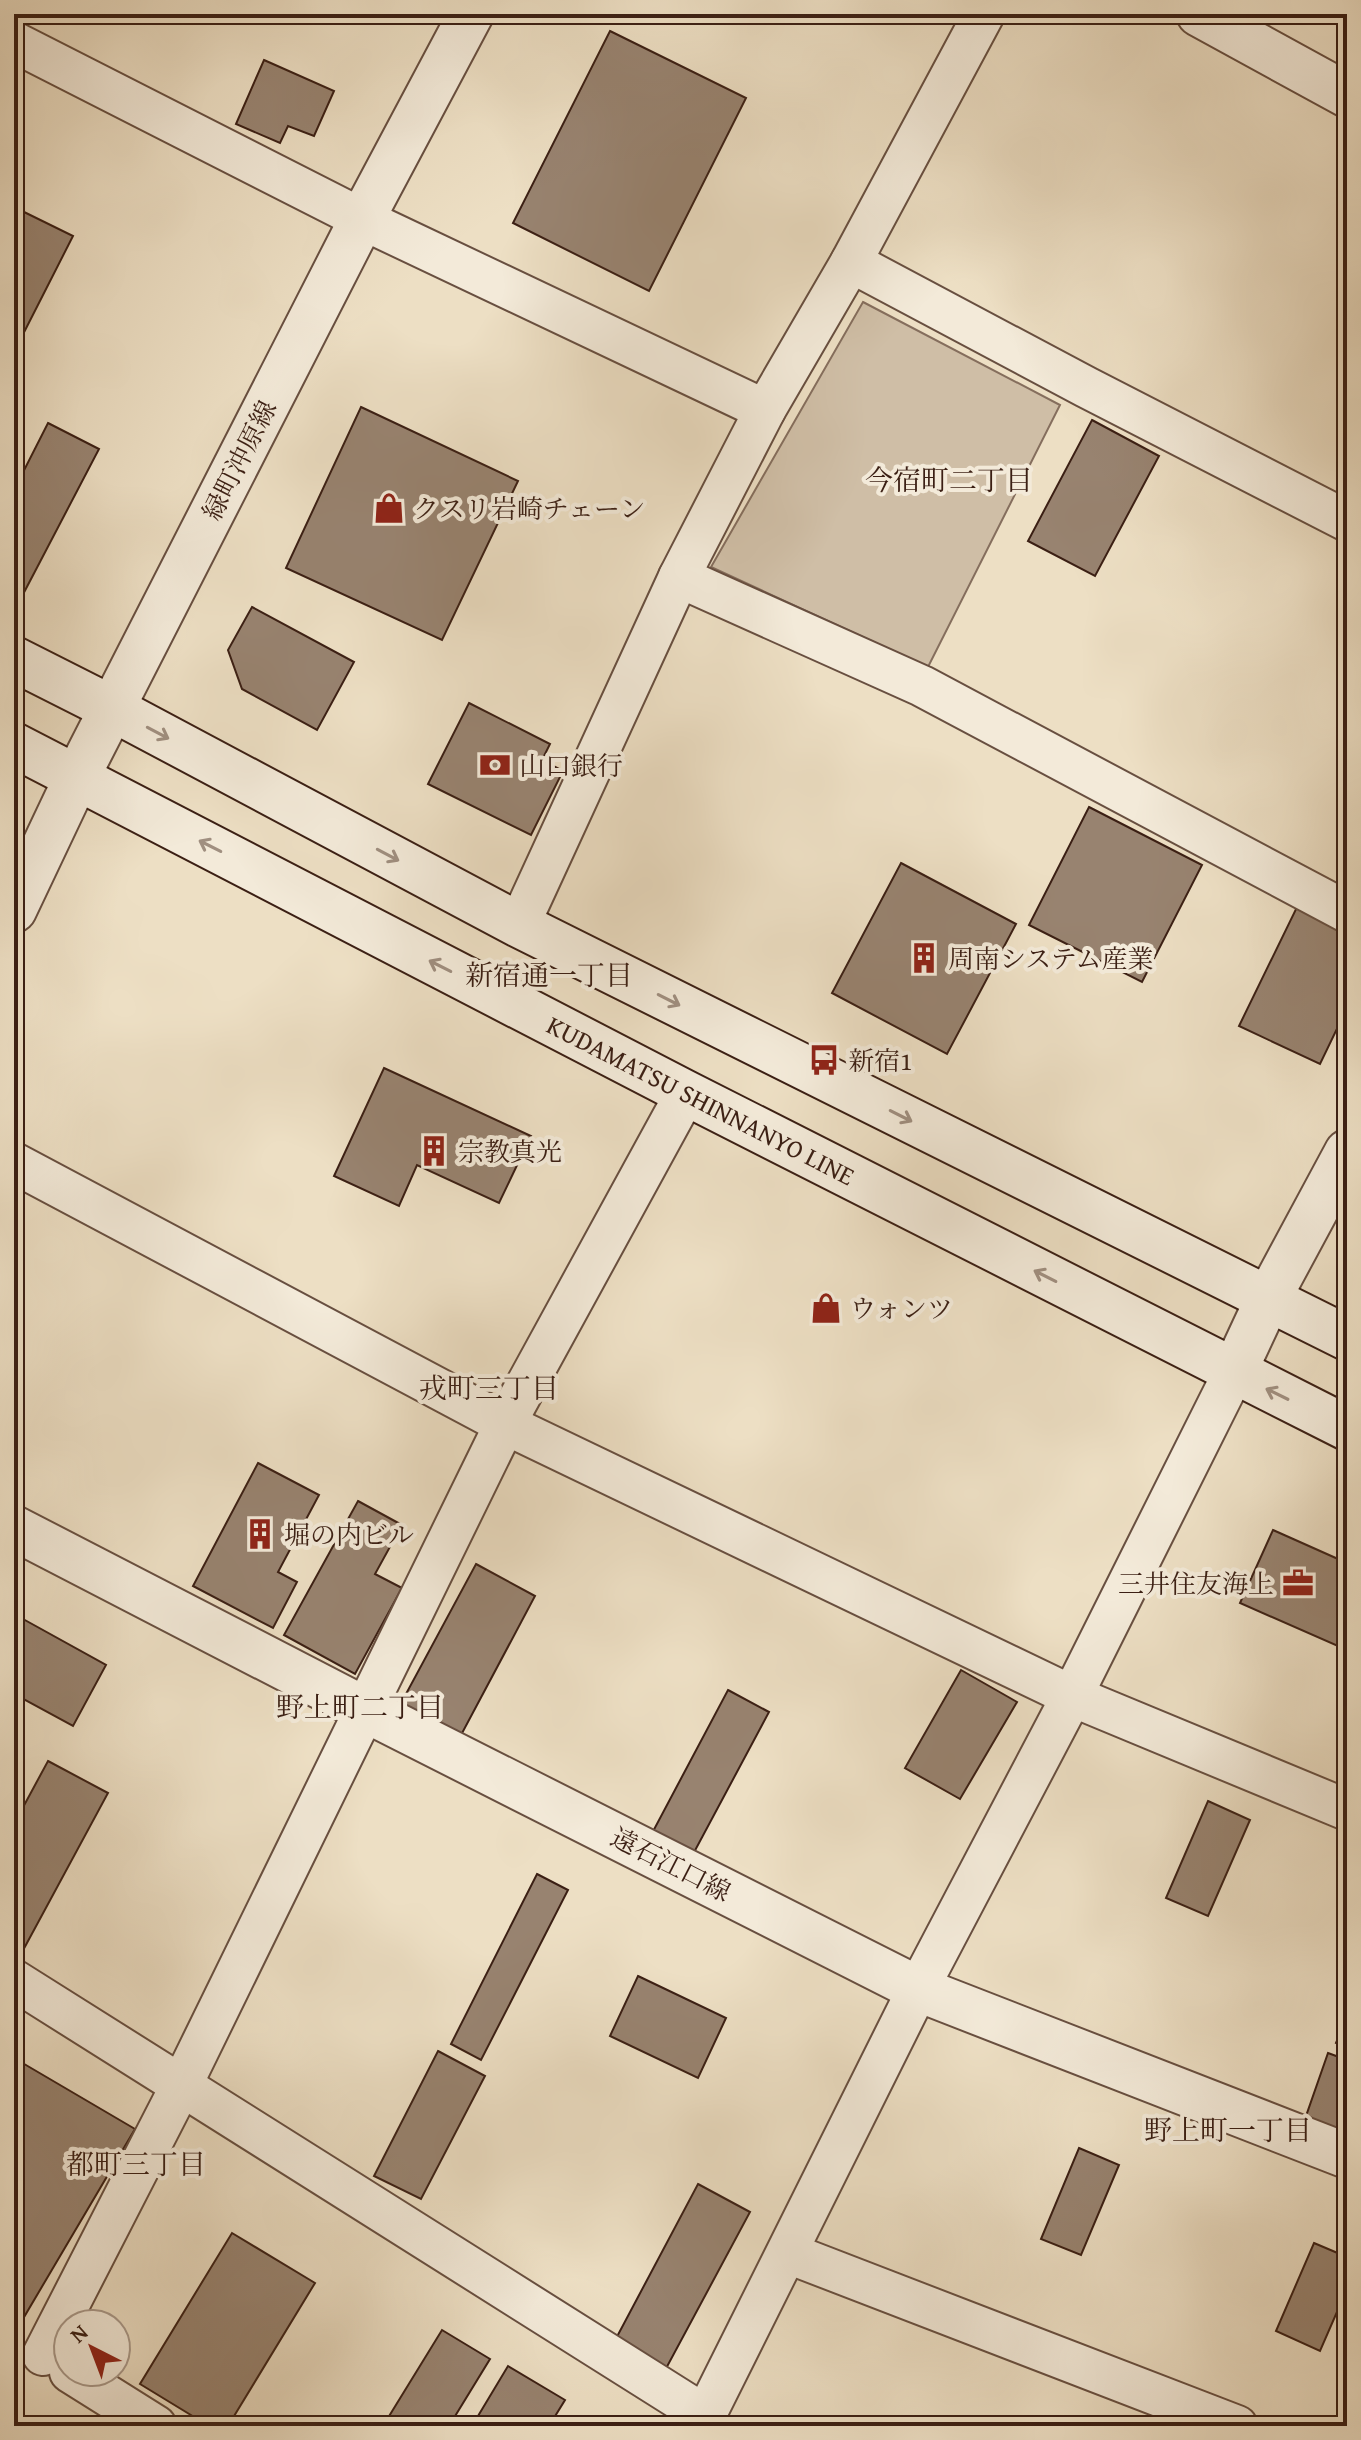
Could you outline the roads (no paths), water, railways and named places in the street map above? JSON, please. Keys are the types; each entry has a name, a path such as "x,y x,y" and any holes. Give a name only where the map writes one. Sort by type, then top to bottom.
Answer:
{"main road":[{"name":"緑町沖原線","path":"14,910 77,777 362,219 471,14"},
{"path":"1199,14 1347,95"},
{"path":"14,659 519,925 1347,1338"},
{"name":"KUDAMATSU SHINNANYO LINE","path":"14,745 686,1093 1347,1428"},
{"path":"1234,1372 1268,1299 1347,1152"},
{"name":"遠石江口線","path":"14,1528 918,1989 1347,2156"}],"street":[{"path":"519,925 679,577 765,410 851,262 984,14"},
{"path":"14,42 362,219 765,410"},
{"path":"851,262 1347,521"},
{"path":"679,577 922,686 1347,912"},
{"path":"156,2426 49,2359 505,1424 686,1093"},
{"path":"14,1163 505,1424 1072,1696 1347,1810"},
{"path":"14,1980 182,2084 703,2421 918,1989 1072,1696 1234,1372"},
{"path":"788,2253 1237,2426"}],"place":[{"name":"クスリ岩崎チェーン","path":"389,508"},
{"name":"山口銀行","path":"495,765"},
{"name":"周南システム産業","path":"924,958"},
{"name":"新宿1","path":"824,1060"},
{"name":"宗教真光","path":"434,1151"},
{"name":"ウォンツ","path":"826,1308"},
{"name":"堀の内ビル","path":"260,1534"},
{"name":"三井住友海上","path":"1298,1583"}],"district":[{"name":"今宿町二丁目","path":"949,479"},
{"name":"新宿通一丁目","path":"549,974"},
{"name":"戎町三丁目","path":"489,1387"},
{"name":"野上町二丁目","path":"360,1706"},
{"name":"野上町一丁目","path":"1228,2129"},
{"name":"都町三丁目","path":"136,2163"}]}
